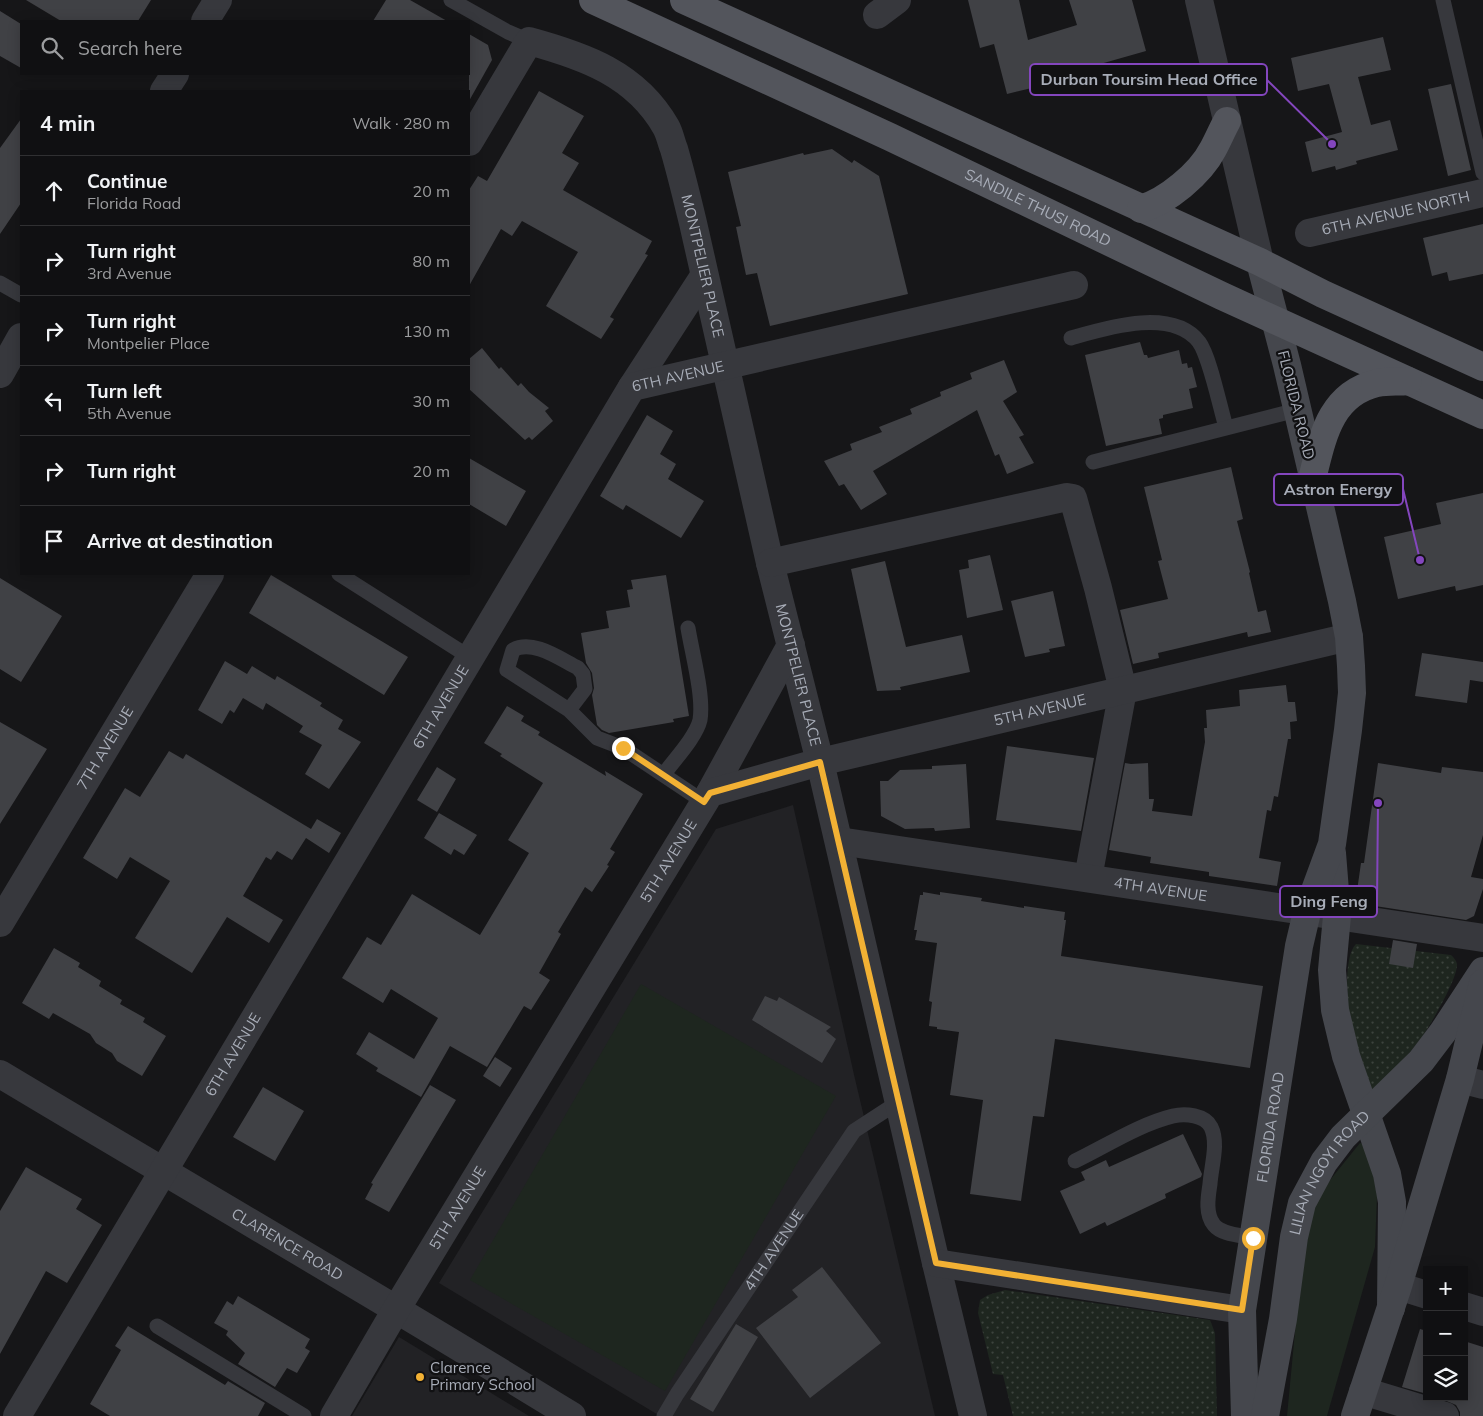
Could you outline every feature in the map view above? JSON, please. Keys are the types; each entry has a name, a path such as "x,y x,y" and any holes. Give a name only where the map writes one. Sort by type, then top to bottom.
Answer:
{"main road":[{"name":"SANDILE THUSI ROAD","path":"594,0 881,133 1222,296 1483,415"},
{"path":"684,0 1260,262 1323,294 1483,367"},
{"path":"1141,209 1155,204 1168,195 1200,167 1212,150 1227,121"},
{"path":"1313,475 1321,443 1331,418 1342,402 1357,390 1378,383 1410,381"}],"street":[{"path":"206,20 218,0"},
{"name":"FLORIDA ROAD","path":"1199,0 1260,262 1313,475 1349,637 1352,693 1332,844 1337,916 1332,970 1335,1010 1346,1056 1387,1174 1392,1202 1394,1297"},
{"path":"470,140 529,41"},
{"name":"MONTPELIER PLACE","path":"529,41 566,51 601,66 626,81 650,102 667,129 680,167 724,367 770,563 820,762 973,1416"},
{"path":"165,90 174,75"},
{"name":"6TH AVENUE NORTH","path":"1309,234 1483,192"},
{"path":"632,387 704,276"},
{"name":"6TH AVENUE","path":"17,1416 632,387 1074,285"},
{"path":"0,374 20,339"},
{"path":"770,563 1071,497 1074,500 1098,588 1123,690 1088,878"},
{"name":"7TH AVENUE","path":"0,924 209,575"},
{"name":"5TH AVENUE","path":"334,1416 397,1308 707,798 820,762 1349,637"},
{"path":"707,798 791,645"},
{"name":"4TH AVENUE","path":"838,840 1483,938"},
{"name":"FLORIDA ROAD","path":"1245,1416 1242,1310 1298,956 1307,912 1332,844"},
{"name":"LILIAN NGOYI ROAD","path":"1265,1416 1283,1319 1294,1237 1302,1203 1324,1162 1343,1137 1421,1062 1483,971"},
{"path":"1445,1416 1359,1404 1394,1297 1471,1082 1483,983"},
{"name":"CLARENCE ROAD","path":"0,1074 163,1172 397,1308 572,1416"},
{"path":"936,1263 1242,1310"},
{"path":"1394,1297 1423,1295"},
{"path":"1468,1307 1483,1312"}],"lane":[{"path":"451,0 529,41"},
{"path":"1443,0 1483,173"},
{"path":"0,283 20,294"},
{"path":"1071,338 1117,326 1150,323 1171,325 1186,331 1199,343 1206,358 1226,427"},
{"path":"1093,462 1297,410"},
{"path":"341,575 471,658"},
{"path":"664,774 692,736 700,720 700,696 688,628"},
{"path":"569,710 585,689 583,674 578,668 530,646 519,646 513,650 507,670 569,710 596,738 623,748 707,798"},
{"name":"4TH AVENUE","path":"664,1416 854,1132 900,1101"},
{"path":"1075,1161 1142,1128 1174,1116 1190,1115 1200,1118 1210,1125 1214,1134 1208,1206 1211,1220 1215,1227 1224,1231 1253,1238"},
{"path":"157,1326 304,1416"}],"shaded area":[{"path":"793,805 855,1079 935,1416 660,1416 439,1283 716,829"},
{"path":"1356,944 1451,955 1457,964 1449,990 1422,1037 1405,1058 1372,1091 1359,1064 1353,1045 1347,997 1348,965 1351,952"},
{"path":"641,984 836,1096 665,1391 470,1280"},
{"path":"1360,1143 1363,1144 1374,1175 1377,1196 1375,1247 1327,1416 1287,1416 1303,1248 1314,1209 1326,1185"},
{"path":"1005,1290 1210,1320 1215,1333 1217,1416 1013,1416 1003,1375 993,1374 978,1313 980,1300 988,1295"},
{"name":"Clarence Primary School","path":"399,1337 529,1416 352,1416"}],"building":[{"path":"26,0 151,0 139,20 59,20"},
{"path":"386,0 410,0 445,20 374,20"},
{"path":"968,0 1019,0 1028,40 1077,25 1069,0 1132,0 1146,51 1072,72 1075,81 1037,92 1036,87 1007,94 994,44 980,48"},
{"path":"0,11 20,23 20,67 0,56"},
{"path":"470,35 488,45 492,60 470,99"},
{"path":"1383,37 1391,70 1358,77 1371,125 1390,120 1398,150 1356,161 1357,164 1336,170 1335,166 1312,172 1305,142 1342,132 1329,84 1298,91 1291,58"},
{"path":"1451,84 1471,170 1448,176 1428,89"},
{"path":"539,91 584,116 562,153 579,163 563,190 652,241 645,254 648,255 610,317 614,319 601,339 546,306 578,252 522,221 512,236 501,229 470,284 470,188 478,176 487,181"},
{"path":"20,120 20,204 0,234 0,148"},
{"path":"832,149 852,163 854,160 879,176 908,294 770,326 757,273 746,275 736,227 741,226 728,172 803,153 804,155"},
{"path":"1483,224 1483,274 1449,281 1447,272 1432,276 1423,238"},
{"path":"1140,342 1144,355 1147,355 1148,358 1179,350 1182,364 1187,363 1188,368 1192,367 1197,387 1189,389 1193,408 1163,415 1163,418 1159,419 1162,434 1106,446 1085,355"},
{"path":"482,348 499,369 501,367 518,386 521,383 549,408 545,411 553,421 532,440 529,437 525,440 470,390 470,358"},
{"path":"1004,360 1017,392 1003,401 1024,435 1019,437 1034,463 1007,474 999,454 995,456 977,410 873,471 887,494 861,510 844,484 839,486 824,461 852,450 850,444 882,432 879,427 912,414 910,409 941,396 940,392 972,379 970,373"},
{"path":"647,415 673,431 660,454 676,464 668,479 704,501 681,538 626,505 623,510 600,496"},
{"path":"470,459 526,491 506,526 470,505"},
{"path":"1231,467 1243,519 1237,521 1258,612 1266,610 1271,632 1248,637 1247,632 1158,653 1159,658 1133,664 1120,610 1168,599 1158,561 1162,560 1144,487"},
{"path":"1483,493 1483,585 1456,591 1455,586 1398,599 1384,537 1441,524 1436,503"},
{"path":"990,555 1003,610 967,618 959,570 969,568 968,560"},
{"path":"885,561 906,647 962,635 970,672 900,687 901,690 877,691 851,569"},
{"path":"271,575 408,657 384,695 249,613"},
{"path":"666,575 689,716 673,719 674,722 609,733 597,725 592,695 594,688 592,673 586,663 581,633 609,628 606,611 630,607 627,590 633,589 631,580"},
{"path":"0,578 62,616 21,682 0,669"},
{"path":"1053,591 1065,646 1049,649 1050,652 1025,657 1011,601"},
{"path":"1422,653 1483,662 1483,682 1470,680 1467,703 1415,696"},
{"path":"225,661 247,674 252,666 275,680 277,676 322,703 320,706 343,720 338,729 361,742 329,789 305,774 322,745 299,732 303,726 266,703 263,710 243,698 234,713 230,710 222,724 198,710"},
{"path":"1286,685 1288,702 1295,702 1297,721 1290,722 1291,739 1288,739 1278,797 1274,796 1271,811 1267,810 1259,858 1281,862 1277,886 1209,876 1209,872 1150,863 1151,857 1109,850 1125,763 1148,763 1149,799 1154,799 1152,811 1192,816 1205,742 1204,728 1207,728 1206,710 1240,706 1239,690"},
{"path":"507,706 524,716 521,721 540,732 538,735 606,776 605,771 643,794 610,849 615,852 607,865 609,866 592,892 585,887 558,932 561,934 539,973 550,980 531,1010 524,1006 487,1067 450,1046 421,1097 376,1071 378,1068 356,1054 369,1032 414,1059 438,1018 391,989 383,1003 342,978 367,937 381,945 412,894 480,935 529,853 508,840 543,783 500,756 502,754 484,743"},
{"path":"0,722 47,749 0,824"},
{"path":"1007,746 1094,758 1081,831 996,820"},
{"path":"169,751 183,759 186,754 311,829 317,819 341,833 329,853 306,838 292,860 277,851 271,860 266,857 243,896 283,920 269,943 227,917 192,973 135,938 170,881 130,857 117,879 83,858 125,788 140,797"},
{"path":"1378,763 1441,773 1442,767 1483,772 1483,835 1471,877 1483,879 1483,889 1474,916 1466,920 1362,904 1356,898 1361,863 1364,863"},
{"path":"966,764 970,828 935,831 934,828 905,829 881,816 880,781 888,781 900,770 932,769 932,766"},
{"path":"437,767 456,779 437,812 417,800"},
{"path":"439,813 477,835 464,855 454,849 451,855 424,838"},
{"path":"923,892 940,895 940,892 982,898 981,901 1024,908 1024,906 1065,912 1064,920 1066,920 1061,956 1263,986 1250,1068 1055,1039 1044,1117 1033,1116 1021,1201 970,1194 983,1100 950,1095 959,1032 929,1026 932,1002 929,1001 937,943 915,940 917,930 914,930 920,895 923,895"},
{"path":"1393,940 1417,944 1413,968 1389,964"},
{"path":"54,948 80,963 78,967 101,981 99,986 122,1000 120,1004 145,1018 143,1022 166,1036 142,1076 117,1061 112,1053 96,1043 90,1034 53,1013 49,1019 22,1003"},
{"path":"765,996 777,1001 779,997 831,1027 826,1031 836,1039 822,1063 752,1020"},
{"path":"495,1057 512,1068 500,1087 483,1076"},
{"path":"430,1085 456,1100 389,1212 365,1199 373,1184 371,1183"},
{"path":"263,1087 304,1111 275,1161 233,1137"},
{"path":"1183,1134 1202,1174 1201,1177 1165,1194 1166,1198 1107,1226 1105,1222 1080,1234 1060,1191 1085,1180 1081,1172 1106,1160 1109,1167"},
{"path":"26,1167 82,1199 76,1209 102,1225 67,1283 46,1271 0,1354 0,1211"},
{"path":"822,1267 881,1343 810,1398 756,1328 798,1297 792,1290"},
{"path":"238,1296 310,1339 305,1348 310,1351 297,1373 287,1368 275,1387 238,1364 245,1353 226,1335 228,1331 214,1323 227,1301 233,1305"},
{"path":"736,1324 758,1337 713,1412 690,1399"},
{"path":"128,1326 225,1385 228,1381 265,1403 258,1416 110,1416 90,1404 121,1350 115,1346"},
{"path":"1420,1329 1423,1330 1423,1393 1402,1387"},
{"path":"1468,1342 1483,1347 1483,1416 1460,1416 1456,1405 1446,1401 1468,1401"}],"place":[{"name":"Durban Toursim Head Office","path":"1332,144"},
{"name":"Astron Energy","path":"1420,560"},
{"name":"Ding Feng","path":"1378,803"},
{"name":"Clarence Primary School","path":"420,1377"}],"route":[{"path":"623,748 704,802 710,793 820,762 936,1263 1242,1310 1253,1238"}]}
